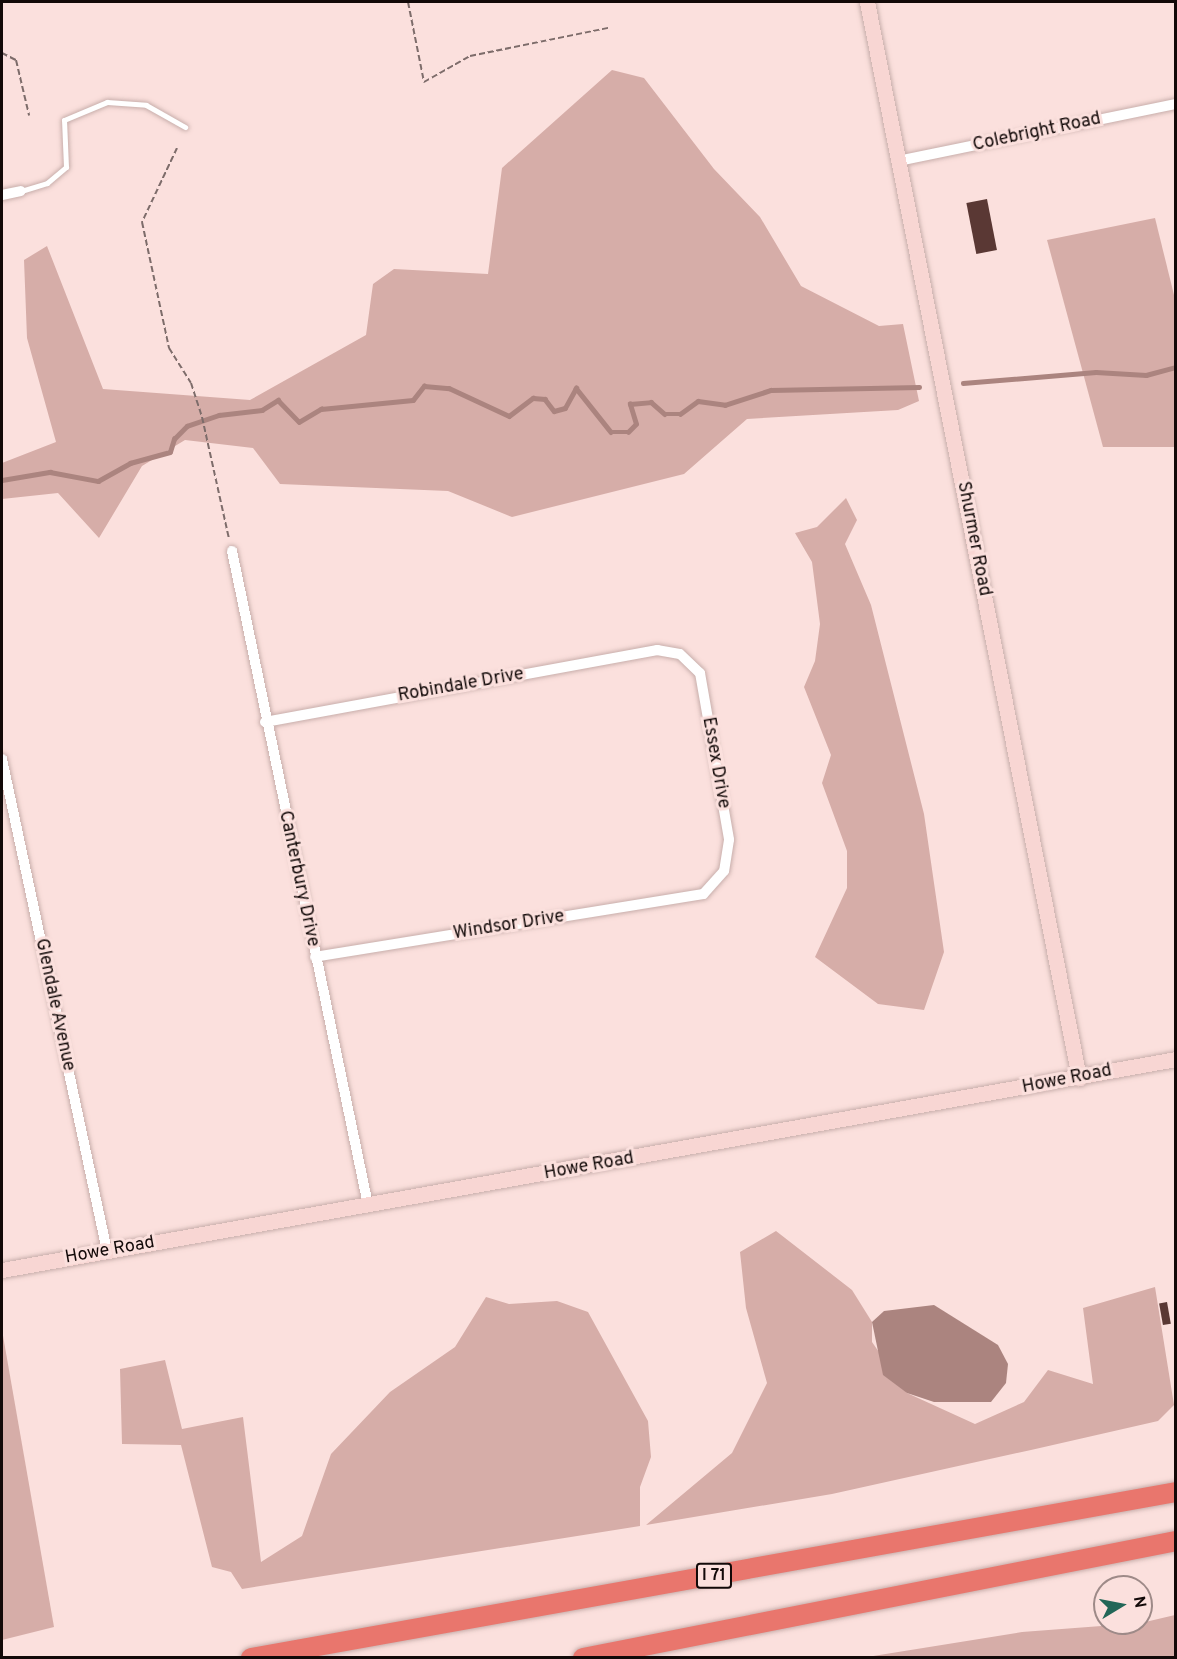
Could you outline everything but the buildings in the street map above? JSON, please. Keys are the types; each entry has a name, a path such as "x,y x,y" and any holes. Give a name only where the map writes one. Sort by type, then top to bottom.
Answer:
{"highway":[{"name":"I 71","path":"251,1658 1176,1492"},
{"path":"583,1658 1176,1541"}],"street":[{"name":"Shurmer Road","path":"867,2 1079,1078"},
{"name":"Colebright Road","path":"898,161 1176,104"},
{"path":"2,195 21,191"},
{"name":"Canterbury Drive","path":"232,551 265,722 368,1205"},
{"name":"Robindale Drive","path":"265,722 657,650"},
{"name":"Essex Drive","path":"657,650 680,654 700,673 729,840 724,872 703,894"},
{"name":"Glendale Avenue","path":"2,759 107,1251"},
{"name":"Windsor Drive","path":"315,957 703,894"},
{"name":"Howe Road","path":"2,1270 1176,1059"}],"lane":[{"path":"21,191 47,183 66,167 64,120 107,102 146,105 185,127"}],"path":[{"path":"408,2 424,82 470,56 608,28"},
{"path":"2,53 16,60 29,115"},
{"path":"177,148 142,222 169,348 191,383 202,417 232,551"}],"shaded area":[{"path":"612,70 644,78 714,169 760,217 801,286 879,326 903,324 919,401 898,410 747,419 684,474 512,517 448,491 280,484 253,448 185,440 142,466 99,538 58,493 2,499 2,463 56,442 27,338 24,260 47,246 103,389 250,400 366,335 373,284 394,269 488,274 502,168"},
{"path":"1155,218 1175,299 1175,447 1103,447 1047,240"},
{"path":"846,498 857,520 845,544 871,605 924,814 944,952 924,1010 878,1004 815,957 847,888 847,851 822,783 831,755 804,687 815,661 820,624 812,562 795,533 817,527"},
{"path":"776,1231 852,1290 872,1322 872,1342 907,1393 975,1424 1024,1402 1048,1370 1093,1384 1083,1308 1155,1287 1174,1405 1158,1421 1031,1450 832,1494 646,1525 732,1453 767,1383 746,1308 740,1252"},
{"path":"486,1297 509,1304 557,1301 588,1312 648,1421 651,1457 640,1487 640,1526 242,1589 231,1572 212,1567 181,1445 122,1444 120,1369 165,1360 182,1429 243,1417 261,1562 302,1536 331,1454 390,1392 455,1347"},
{"path":"934,1305 998,1345 1008,1364 1006,1383 991,1402 934,1402 907,1393 883,1375 872,1322 884,1311"},
{"path":"2,1330 54,1627 2,1640"},
{"path":"1175,1615 1175,1657 867,1657 1022,1632 1093,1627 1093,1635 1153,1635 1153,1620"}],"waterway":[{"path":"963,383 1096,372 1146,375 1176,367"},
{"path":"2,480 50,472 98,481 130,463 170,452 174,439 187,426 219,415 262,410 278,400 299,422 321,409 413,400 424,386 449,388 509,416 533,398 545,399 554,411 565,408 576,388 611,432 628,432 636,424 630,404 651,402 665,414 680,414 698,401 725,405 771,390 919,387"}]}
